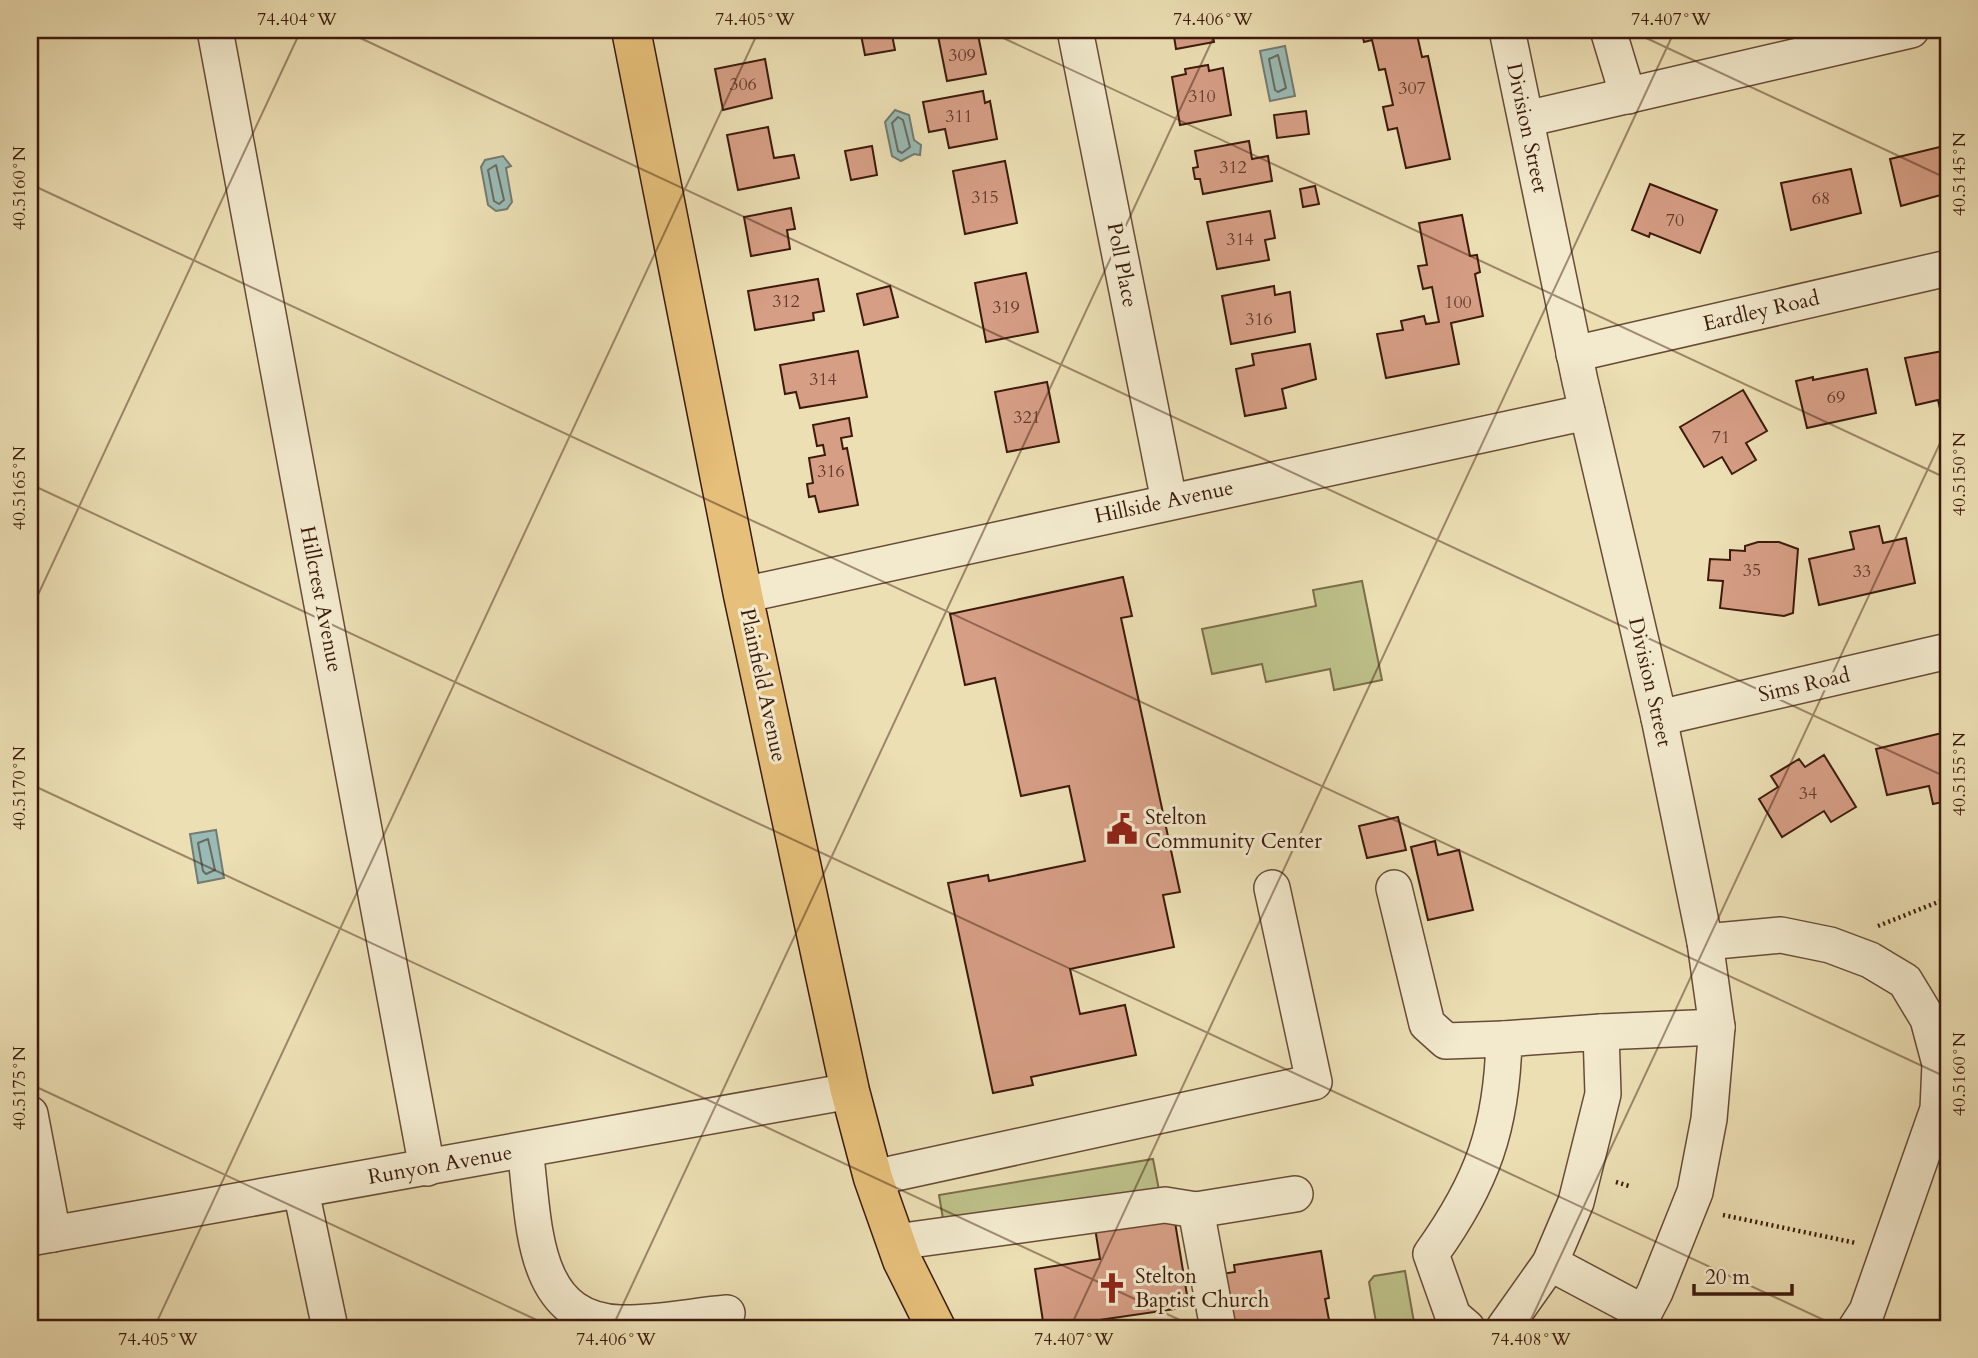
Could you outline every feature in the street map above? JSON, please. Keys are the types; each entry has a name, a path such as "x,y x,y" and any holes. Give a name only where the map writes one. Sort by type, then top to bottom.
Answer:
{"main road":[{"name":"Plainfield Avenue","path":"631,30 743,596 850,1091 873,1178 896,1242 936,1328"}],"street":[{"name":"Hillcrest Avenue","path":"215,30 427,1168"},
{"name":"Poll Place","path":"1075,30 1169,501"},
{"name":"Division Street","path":"1507,30 1574,354 1659,719 1705,942 1717,1027 1709,1119 1695,1192 1640,1321"},
{"path":"1608,30 1628,96"},
{"path":"1526,119 1911,30"},
{"name":"Eardley Road","path":"1574,354 1948,268"},
{"name":"Hillside Avenue","path":"743,596 1587,412"},
{"name":"Sims Road","path":"1659,719 1948,651"},
{"path":"873,1178 1314,1082 1272,888"},
{"path":"1394,888 1427,1024 1446,1041 1717,1027"},
{"path":"1705,942 1781,936 1830,945 1870,960 1905,981 1928,1019 1940,1065 1938,1110 1867,1311 1856,1328"},
{"path":"1504,1328 1550,1263 1576,1202 1603,1094 1601,1032"},
{"path":"1466,1328 1453,1316 1431,1254 1474,1187 1492,1136 1503,1088 1504,1039"},
{"name":"Runyon Avenue","path":"41,1236 850,1091"},
{"path":"30,1114 41,1236"},
{"path":"525,1150 545,1277 569,1308 593,1319 620,1323 727,1312"},
{"path":"301,1191 330,1328"},
{"path":"896,1242 1165,1205 1196,1210 1295,1194"},
{"path":"1196,1210 1218,1328"},
{"path":"1550,1263 1640,1321"}],"path":[{"path":"1875,927 1948,898"},
{"path":"1723,1215 1858,1244"}],"green space":[{"path":"1362,581 1382,680 1334,690 1330,669 1266,682 1262,664 1212,674 1202,629 1316,606 1313,590"},
{"path":"1153,1159 1159,1190 944,1225 939,1195"},
{"path":"1405,1271 1415,1328 1377,1328 1369,1282 1374,1276"}],"water":[{"path":"1285,46 1295,96 1270,101 1260,51"},
{"path":"895,110 909,115 914,140 921,145 920,155 914,154 901,161 892,156 885,122"},
{"path":"503,156 511,166 506,168 512,202 507,209 496,211 488,205 481,167 485,160"},
{"path":"216,830 224,878 198,883 190,834"}],"building":[{"path":"891,30 895,50 865,55 861,35"},
{"path":"977,30 986,74 947,81 938,36"},
{"path":"1173,30 1212,30 1214,42 1176,49"},
{"path":"1361,30 1416,30 1422,57 1428,56 1450,159 1406,168 1397,128 1388,130 1383,107 1393,105 1385,69 1379,70 1372,40 1364,42"},
{"path":"765,59 772,98 723,110 715,69"},
{"path":"1208,65 1209,71 1223,68 1231,115 1180,125 1172,77 1186,74 1185,69"},
{"path":"983,91 985,103 990,101 997,139 949,148 945,129 929,132 923,102"},
{"path":"1306,111 1309,134 1277,138 1274,115"},
{"path":"768,127 774,158 794,155 799,178 738,190 727,135"},
{"path":"1249,141 1252,159 1268,156 1272,181 1203,194 1200,179 1195,179 1193,168 1198,167 1195,151"},
{"path":"1948,145 1948,193 1901,206 1890,159"},
{"path":"872,146 877,175 851,180 845,151"},
{"path":"1005,161 1017,223 965,234 953,171"},
{"path":"1851,169 1861,213 1791,230 1781,183"},
{"path":"1650,184 1717,210 1700,253 1650,233 1649,237 1632,230"},
{"path":"1315,186 1319,204 1303,207 1300,189"},
{"path":"791,208 795,229 787,230 790,249 751,256 744,217"},
{"path":"1270,211 1275,238 1265,240 1269,260 1217,269 1207,222"},
{"path":"1462,215 1470,256 1477,255 1480,272 1475,274 1483,316 1451,323 1459,364 1386,378 1377,334 1403,330 1401,321 1424,316 1426,324 1439,322 1432,287 1423,289 1418,266 1427,265 1419,223"},
{"path":"1026,273 1038,332 986,342 975,283"},
{"path":"818,279 824,311 813,313 814,320 755,330 748,291"},
{"path":"890,286 898,317 864,325 857,294"},
{"path":"1274,286 1275,295 1290,292 1295,332 1231,344 1222,296"},
{"path":"1310,344 1316,379 1282,389 1286,408 1245,416 1236,369 1254,365 1252,354"},
{"path":"1948,350 1948,411 1941,413 1938,400 1916,405 1905,358"},
{"path":"858,351 867,397 800,408 796,392 785,394 780,365"},
{"path":"1867,369 1876,413 1807,428 1796,381"},
{"path":"1047,382 1059,442 1007,452 995,392"},
{"path":"1743,390 1767,431 1746,443 1756,460 1732,474 1722,457 1704,467 1680,427"},
{"path":"849,418 852,436 841,438 843,449 847,448 858,505 819,512 815,496 809,497 807,484 813,483 809,458 825,455 823,445 817,446 813,425"},
{"path":"1879,526 1883,543 1906,538 1915,583 1819,605 1809,559 1854,549 1850,532"},
{"path":"1758,542 1779,542 1798,549 1793,613 1784,616 1720,608 1723,581 1708,580 1710,559 1730,560 1730,550 1745,551 1745,546"},
{"name":"Stelton Community Center","path":"1123,577 1132,616 1121,618 1180,892 1163,895 1174,947 1070,969 1080,1014 1125,1005 1136,1055 1031,1077 1033,1085 993,1093 948,883 988,875 989,881 1085,861 1069,786 1021,796 995,678 965,685 950,614"},
{"path":"1946,732 1948,801 1933,804 1929,786 1887,795 1876,749"},
{"path":"1824,755 1856,807 1831,822 1824,811 1782,837 1759,799 1778,787 1771,776 1799,759 1805,767"},
{"path":"1398,817 1406,850 1367,858 1359,826"},
{"path":"1435,841 1438,855 1459,850 1473,910 1428,920 1411,847"},
{"path":"1948,1142 1948,1178 1940,1176"},
{"name":"Stelton Baptist Church","path":"1174,1216 1189,1307 1044,1328 1035,1269 1100,1259 1095,1228"},
{"path":"1321,1251 1329,1298 1325,1299 1329,1320 1278,1328 1229,1328 1221,1274 1235,1272 1234,1265"}],"place":[{"name":"Stelton Community Center","path":"1122,829"},
{"name":"Stelton Baptist Church","path":"1112,1288"}]}
